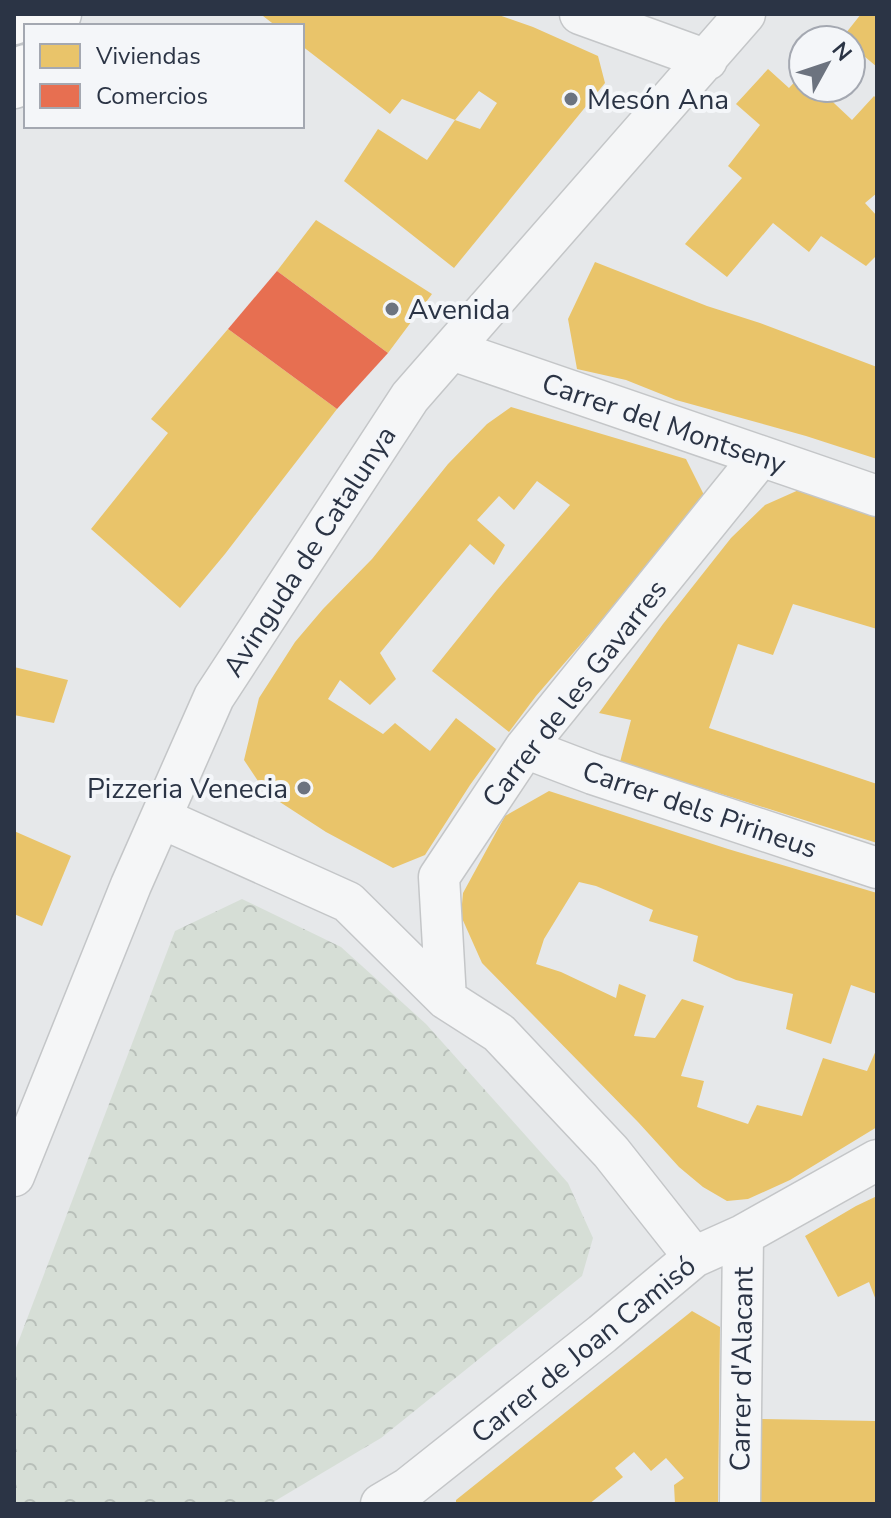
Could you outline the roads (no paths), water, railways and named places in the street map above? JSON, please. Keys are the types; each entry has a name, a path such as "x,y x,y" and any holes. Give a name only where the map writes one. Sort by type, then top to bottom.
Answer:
{"main road":[{"path":"14,22 19,14"}],"street":[{"path":"580,14 707,60"},
{"name":"Avinguda de Catalunya","path":"14,1176 125,899 214,697 410,397 745,14"},
{"name":"Carrer del Montseny","path":"452,350 877,496"},
{"name":"Carrer de les Gavarres","path":"446,999 439,877 525,748 761,456"},
{"name":"Carrer dels Pirineus","path":"525,748 593,774 877,868"},
{"path":"161,818 348,902 446,999 499,1033 611,1152 694,1257"},
{"name":"Carrer de Joan Camisó","path":"400,1499 694,1257 743,1235 877,1160"},
{"name":"Carrer d'Alacant","path":"740,1504 743,1235"}],"place":[{"name":"Mesón Ana","path":"571,99"},
{"name":"Avenida","path":"392,309"},
{"name":"Pizzeria Venecia","path":"304,788"}]}
